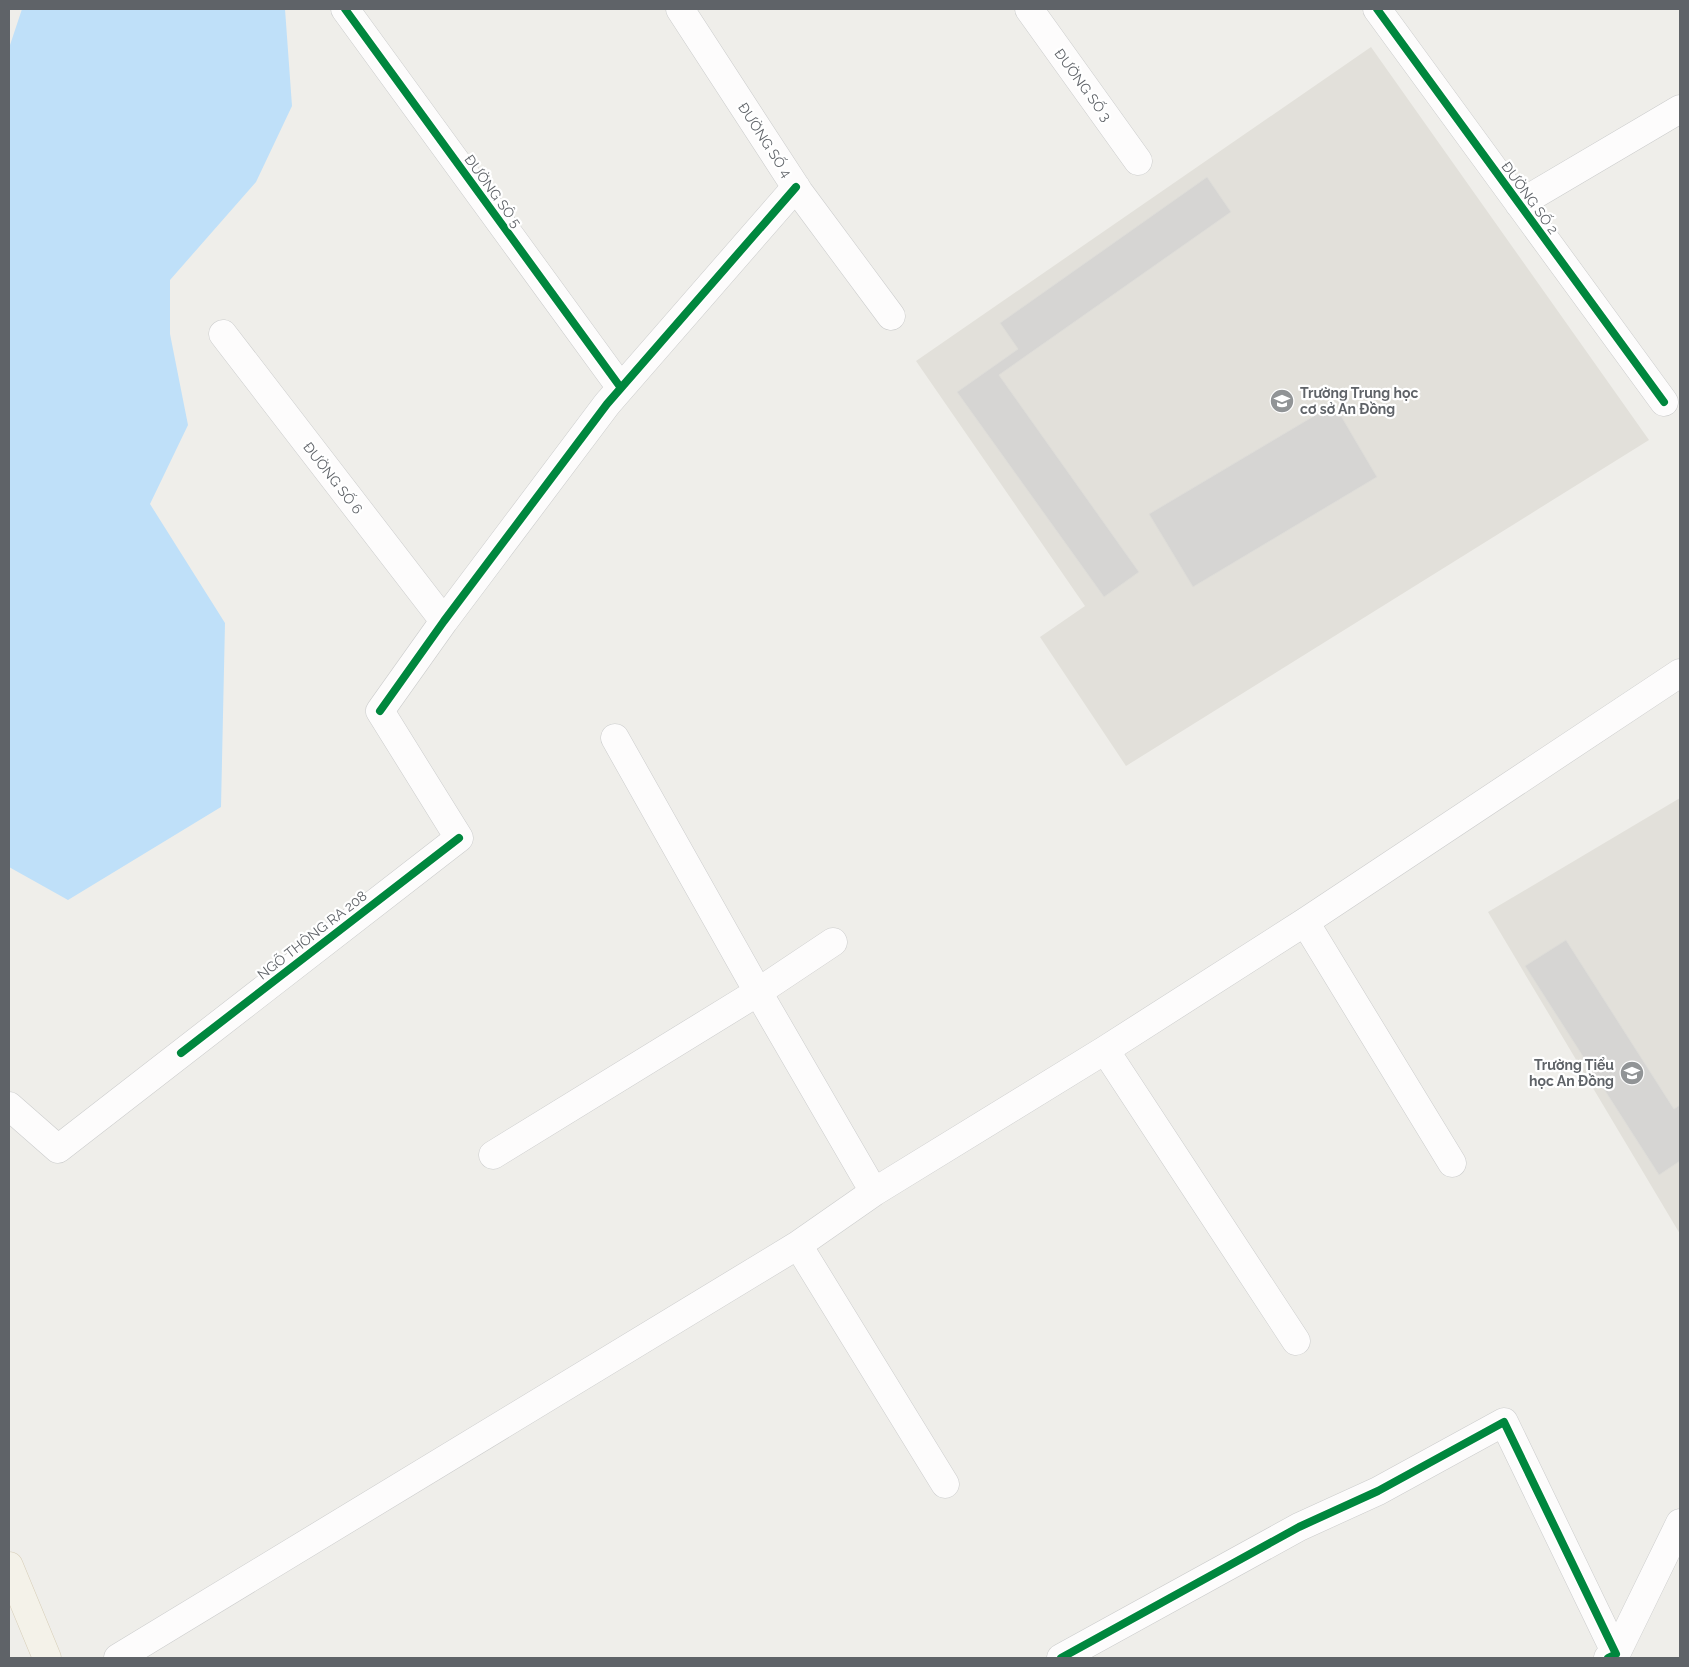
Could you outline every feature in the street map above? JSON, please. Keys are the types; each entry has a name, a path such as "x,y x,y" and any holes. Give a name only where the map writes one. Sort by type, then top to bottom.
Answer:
{"main road":[{"path":"9,1566 47,1658"}],"street":[{"name":"ĐƯỜNG SÔ 5","path":"345,9 621,388"},
{"name":"ĐƯỜNG SỐ 4","path":"680,9 796,187 891,316"},
{"name":"ĐƯỜNG SỐ 3","path":"1029,9 1138,161"},
{"name":"ĐƯỜNG SỐ 2","path":"1377,9 1664,402"},
{"path":"1519,204 1680,109"},
{"path":"444,621 608,404 796,187"},
{"name":"ĐƯỜNG SỐ 6","path":"222,334 444,621"},
{"name":"NGÕ THÔNG RA 208","path":"9,1106 58,1149 459,838 380,711 444,621"},
{"path":"118,1658 798,1245 874,1192 1105,1050 1305,922 1680,673"},
{"path":"615,738 758,992 874,1192"},
{"path":"1305,922 1452,1163"},
{"path":"493,1155 758,992 834,942"},
{"path":"1105,1050 1296,1341"},
{"path":"798,1245 945,1484"},
{"path":"1061,1658 1299,1528 1378,1491 1504,1422 1616,1657"},
{"path":"1616,1657 1680,1524"}],"shaded area":[{"name":"Trường Trung học cơ sở An Đồng","path":"1371,47 1649,440 1126,766 1040,637 1085,606 916,361"},
{"name":"Trường Tiểu học An Đồng","path":"1680,798 1680,1234 1488,912"}],"water":[{"path":"22,9 285,9 292,106 256,182 170,280 170,334 188,425 150,504 225,623 221,807 68,900 9,867 9,48"}],"building":[{"path":"1207,177 1231,212 999,375 1139,572 1104,597 957,392 1018,349 1000,323"},
{"path":"1334,404 1377,477 1193,587 1149,514"},
{"path":"1566,940 1674,1109 1680,1105 1680,1161 1659,1175 1525,966"}],"cycle path":[{"path":"345,9 621,388"},
{"path":"1377,9 1664,402"},
{"path":"380,711 444,621 607,404 796,187"},
{"path":"181,1053 459,838"},
{"path":"1061,1658 1299,1527 1378,1491 1504,1422 1616,1654 1608,1658"}],"place":[{"name":"Trường Trung học cơ sở An Đồng","path":"1282,401"},
{"name":"Trường Tiểu học An Đồng","path":"1632,1073"}]}
